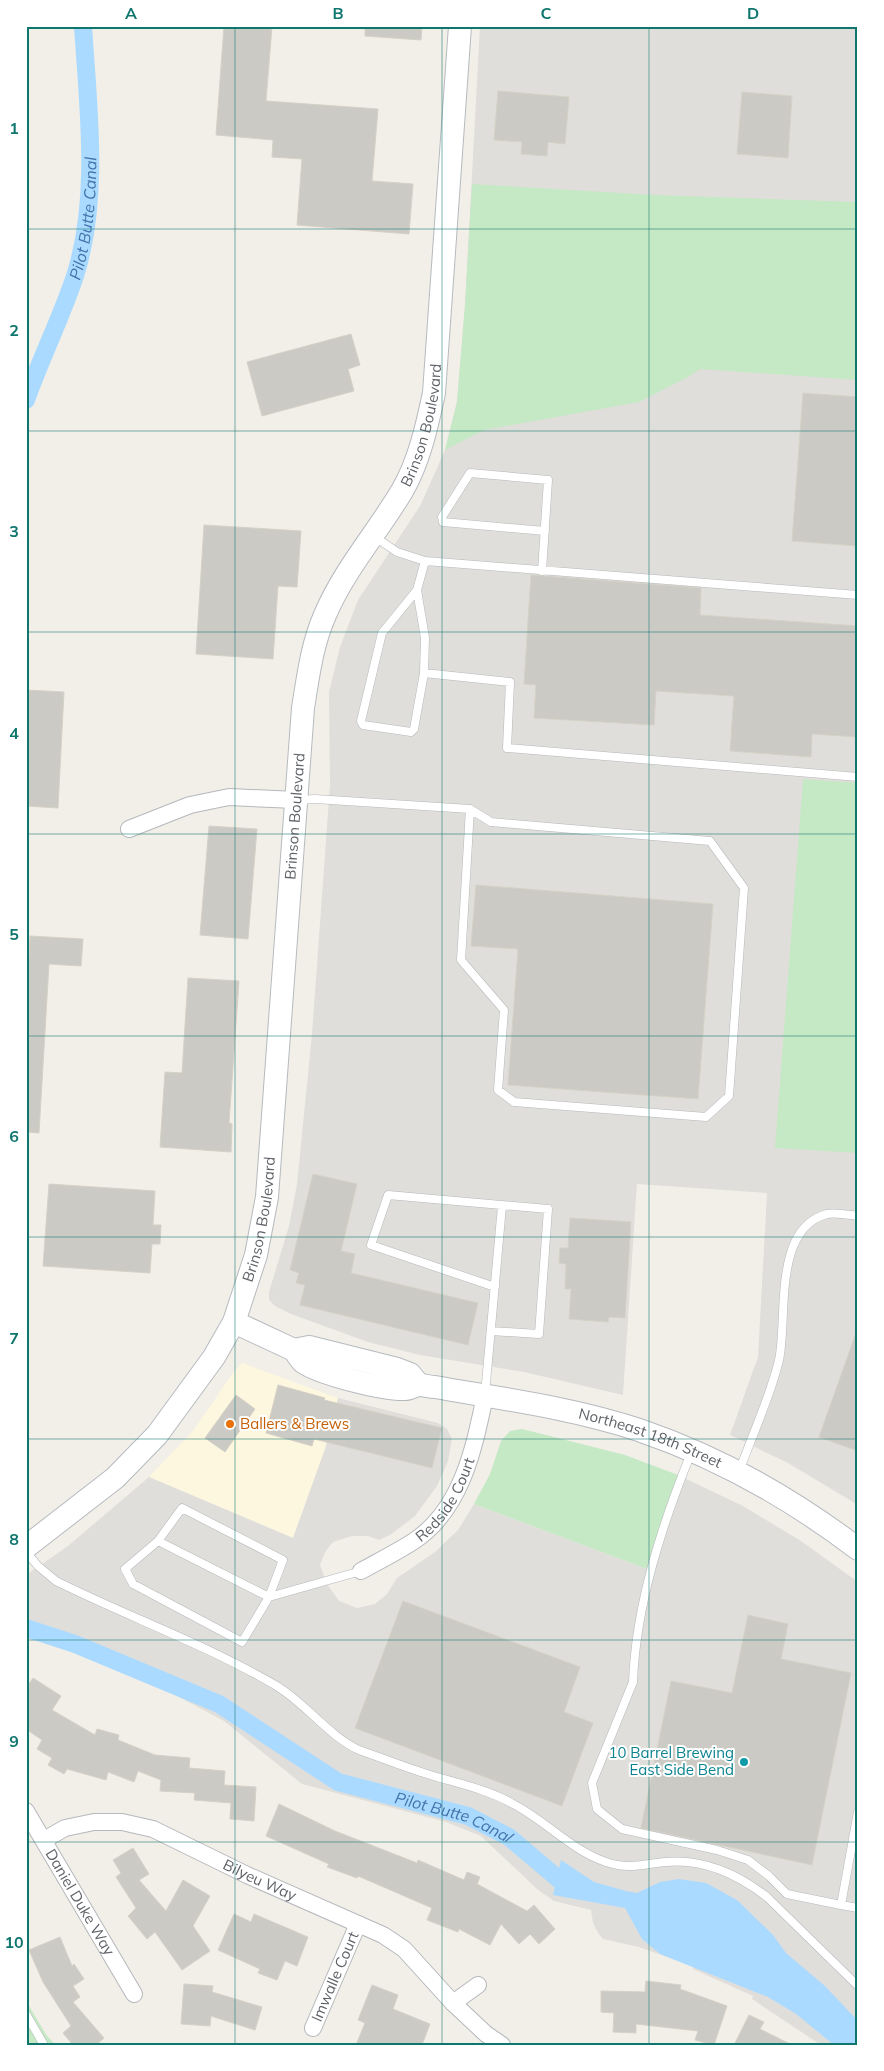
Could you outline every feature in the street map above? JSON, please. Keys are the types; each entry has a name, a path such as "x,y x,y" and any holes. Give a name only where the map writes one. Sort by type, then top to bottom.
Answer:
{"street":[{"name":"Brinson Boulevard","path":"26,1547 115,1478 157,1435 214,1357 234,1322 256,1256 267,1197 303,708 313,652 324,615 337,590 403,490 423,440 434,393 460,26"},
{"path":"129,829 190,805 228,797 296,800"},
{"name":"Northeast 18th Street","path":"234,1322 294,1350 302,1360 311,1366 360,1381 407,1389 419,1385 485,1396 595,1418 639,1431 692,1451 739,1472 811,1513 858,1549"},
{"name":"Redside Court","path":"360,1571 416,1540 434,1523 457,1492 473,1453 485,1396"},
{"name":"Daniel Duke Way","path":"26,1811 134,1994"},
{"name":"Bilyeu Way","path":"44,1840 65,1828 94,1822 122,1822 153,1829 247,1875 383,1935 404,1950 453,2003 486,2034 502,2045"},
{"name":"Imwalle Court","path":"313,2028 358,1924"},
{"path":"453,2003 478,1985"}],"lane":[{"path":"542,571 545,531 548,480 470,473 442,516 443,522 545,531"},
{"path":"372,536 397,552 425,561 858,595"},
{"path":"417,590 425,638 424,673 414,730 412,732 363,725 361,721 382,633 417,590 425,561"},
{"path":"424,673 510,682 507,748 858,776"},
{"path":"296,800 315,798 470,810 491,822 710,841 744,888 729,1096 706,1117 514,1102 498,1090 504,1010 461,960 470,810"},
{"path":"491,1331 539,1334 548,1209 388,1195 371,1244 494,1287"},
{"path":"485,1396 502,1206"},
{"path":"739,1472 779,1360 786,1270 794,1242 812,1221 828,1214 858,1216"},
{"path":"692,1451 646,1588 633,1682 592,1783 597,1809 622,1829 717,1850 748,1860 770,1876 787,1894 858,1908"},
{"path":"182,1508 283,1560 269,1597 242,1642 134,1584 125,1569 158,1541 182,1508"},
{"path":"158,1541 269,1597 360,1571"},
{"path":"26,1552 38,1566 56,1580 235,1664 277,1686 306,1707 343,1742 359,1750 491,1793 514,1804 574,1844 604,1861 624,1867 668,1862 690,1862 713,1867 741,1879 768,1897 858,1986"},
{"path":"841,1905 858,1812"},
{"path":"26,2014 44,2045"}],"shaded area":[{"path":"480,26 858,26 858,1505 788,1463 730,1435 758,1357 767,1193 637,1184 623,1395 524,1372 420,1355 368,1342 291,1314 275,1306 269,1300 269,1292 289,1226 297,1184 312,1034 330,785 329,692 340,647 358,600 420,506 445,450 457,402 465,305"},
{"path":"242,1363 338,1398 325,1449 293,1538 149,1477 193,1431"},
{"path":"338,1398 438,1423 447,1429 452,1439 448,1461 437,1486 415,1516 390,1535 379,1540 368,1536 352,1536 333,1542 325,1552 320,1565 327,1584 339,1601 357,1608 375,1604 387,1594 397,1578 435,1552 458,1530 474,1504 647,1569 678,1475 743,1506 801,1541 858,1582 858,2045 821,2045 752,1999 753,1996 693,1969 693,1966 639,1947 603,1939 593,1923 591,1910 554,1901 537,1889 481,1836 446,1822 302,1784 224,1721 168,1691 61,1646 26,1637 26,1575 68,1546 149,1477 293,1538 325,1449"}],"green space":[{"path":"472,184 656,195 858,202 858,380 700,369 639,402 484,430 445,450 457,402"},
{"path":"803,779 858,783 858,1153 775,1148"},
{"path":"522,1429 625,1455 678,1475 647,1569 474,1504 490,1474 501,1441 510,1431"},
{"path":"26,2001 47,2036 56,2045 26,2045"}],"water":[{"path":"561,1860 594,1882 626,1891 637,1893 660,1882 679,1879 706,1883 737,1900 773,1935 786,1953 825,1986 858,2021 858,2045 834,2045 796,2014 768,1997 660,1954 642,1939 625,1908 553,1895"}],"building":[{"path":"224,26 272,26 266,101 378,109 372,181 413,184 409,234 297,225 302,159 272,157 273,140 216,135"},
{"path":"365,26 422,26 421,40 365,36"},
{"path":"498,91 569,97 565,144 548,142 547,156 521,154 522,142 494,140"},
{"path":"742,92 792,96 788,158 737,154"},
{"path":"351,334 360,365 348,369 354,391 262,416 247,362"},
{"path":"803,393 858,397 858,546 792,541"},
{"path":"204,525 301,531 297,587 278,586 273,659 196,654"},
{"path":"531,575 701,588 700,615 858,626 858,737 812,734 811,757 730,751 734,696 656,691 654,725 534,718 536,685 524,684"},
{"path":"26,690 64,692 58,808 26,806"},
{"path":"209,826 257,829 248,939 200,935"},
{"path":"476,885 713,904 698,1099 508,1085 518,949 471,946"},
{"path":"30,936 83,939 81,966 49,964 39,1133 26,1132 26,958 29,958"},
{"path":"188,978 239,981 229,1123 232,1124 231,1152 160,1147 165,1072 182,1073"},
{"path":"313,1174 357,1184 341,1251 355,1254 351,1273 478,1303 468,1345 300,1305 305,1285 296,1283 299,1273 290,1270"},
{"path":"49,1184 155,1191 153,1225 161,1225 160,1244 152,1244 150,1273 43,1266"},
{"path":"570,1218 631,1222 625,1318 609,1317 608,1322 569,1319 571,1289 565,1289 566,1264 559,1263 560,1248 568,1248"},
{"path":"856,1333 858,1333 858,1451 819,1437"},
{"path":"278,1385 325,1398 324,1400 442,1428 432,1468 314,1439 312,1446 266,1433"},
{"name":"Ballers & Brews","path":"236,1395 255,1409 225,1452 205,1438"},
{"path":"403,1601 580,1667 564,1712 593,1723 562,1806 355,1728"},
{"name":"10 Barrel Brewing East Side Bend","path":"748,1615 788,1624 781,1659 851,1673 812,1865 641,1828 671,1681 732,1693"},
{"path":"33,1678 61,1696 52,1710 95,1735 97,1729 119,1735 118,1740 155,1755 190,1758 189,1768 225,1771 224,1785 256,1787 254,1821 230,1819 231,1803 194,1800 195,1793 160,1791 161,1780 138,1771 134,1782 108,1772 106,1780 67,1769 64,1774 48,1765 52,1758 37,1749 42,1740 26,1729 26,1688"},
{"path":"279,1804 335,1831 417,1863 418,1860 464,1880 467,1872 480,1877 477,1884 527,1911 534,1905 555,1929 539,1944 530,1934 519,1944 501,1924 490,1945 459,1929 458,1932 427,1920 432,1908 358,1876 357,1878 327,1867 329,1864 266,1836"},
{"path":"133,1848 149,1874 139,1880 166,1911 183,1880 210,1896 193,1926 210,1951 182,1970 155,1932 147,1939 128,1916 136,1908 116,1877 121,1873 113,1860"},
{"path":"234,1914 251,1922 254,1914 308,1937 297,1966 285,1961 277,1980 258,1973 260,1969 218,1950"},
{"path":"60,1937 72,1966 74,1964 84,1979 73,1986 80,1997 73,2002 104,2038 96,2045 73,2045 63,2033 71,2026 43,1982 29,1950"},
{"path":"646,1981 681,1985 680,1989 727,2006 714,2045 695,2040 698,2031 636,2024 636,2033 613,2032 614,2013 601,2012 601,1991 645,1992"},
{"path":"184,1984 213,1986 212,1992 262,2007 255,2030 211,2016 210,2026 181,2024"},
{"path":"372,1985 398,1995 393,2009 430,2024 422,2045 356,2045 365,2023 358,2020"},
{"path":"749,2015 764,2022 760,2029 792,2045 734,2045"}],"waterway":[{"name":"Pilot Butte Canal","path":"26,400 75,276 83,246 88,215 90,152 83,26"},
{"name":"Pilot Butte Canal","path":"26,1628 75,1644 219,1704 338,1782 468,1816 509,1837 562,1882 579,1887"}],"place":[{"name":"Ballers & Brews","path":"230,1424"},
{"name":"10 Barrel Brewing East Side Bend","path":"744,1762"}]}
